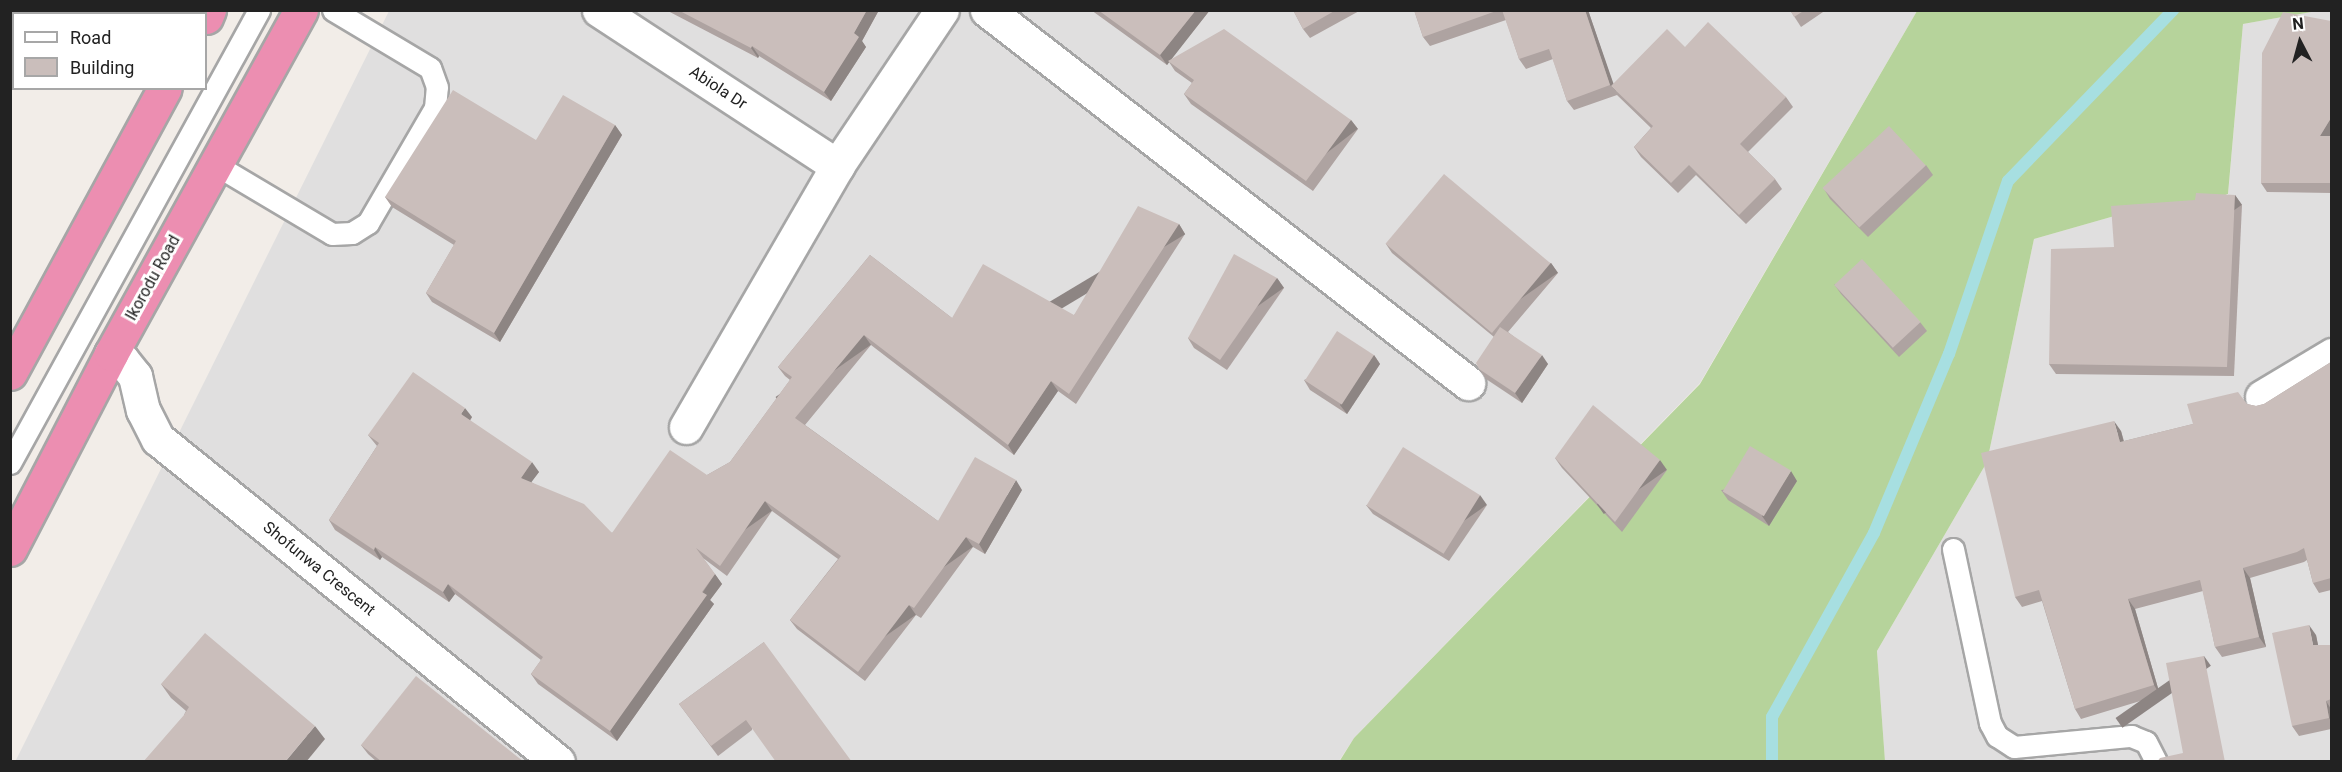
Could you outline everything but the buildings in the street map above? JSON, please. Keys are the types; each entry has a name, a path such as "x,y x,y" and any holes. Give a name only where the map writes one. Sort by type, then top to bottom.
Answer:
{"highway":[{"name":"Ikorodu Road","path":"10,549 111,354 301,10"},
{"path":"12,368 164,90"}],"street":[{"name":"Abiola Dr","path":"599,10 837,166"},
{"path":"686,427 837,166 942,10"},
{"path":"987,10 1468,384"},
{"name":"Shofunwa Crescent","path":"111,354 122,360 135,376 144,410 158,439 558,762"},
{"path":"2262,397 2331,355"}],"lane":[{"path":"10,463 259,10"},
{"path":"216,165 332,234 352,233 368,223 435,108 437,87 430,68 333,10"},
{"path":"1953,549 1990,723 1997,736 2013,747 2132,736 2146,742 2156,762"}],"shaded area":[{"path":"11,10 53,11 12,12 11,82"},
{"path":"389,11 1917,11 1700,383 1354,738 1339,761 15,762"},
{"path":"2317,11 2331,11 2331,761 1885,761 1877,651 1987,462 2034,239 2118,215 2228,195 2243,24"}],"green space":[{"path":"1917,11 2317,11 2243,24 2228,194 2203,203 2118,215 2034,239 1987,462 1877,651 1885,761 1339,762 1354,738 1700,384"}],"waterway":[{"path":"1772,762 1772,717 1874,533 1949,354 2008,181 2173,10"}]}
